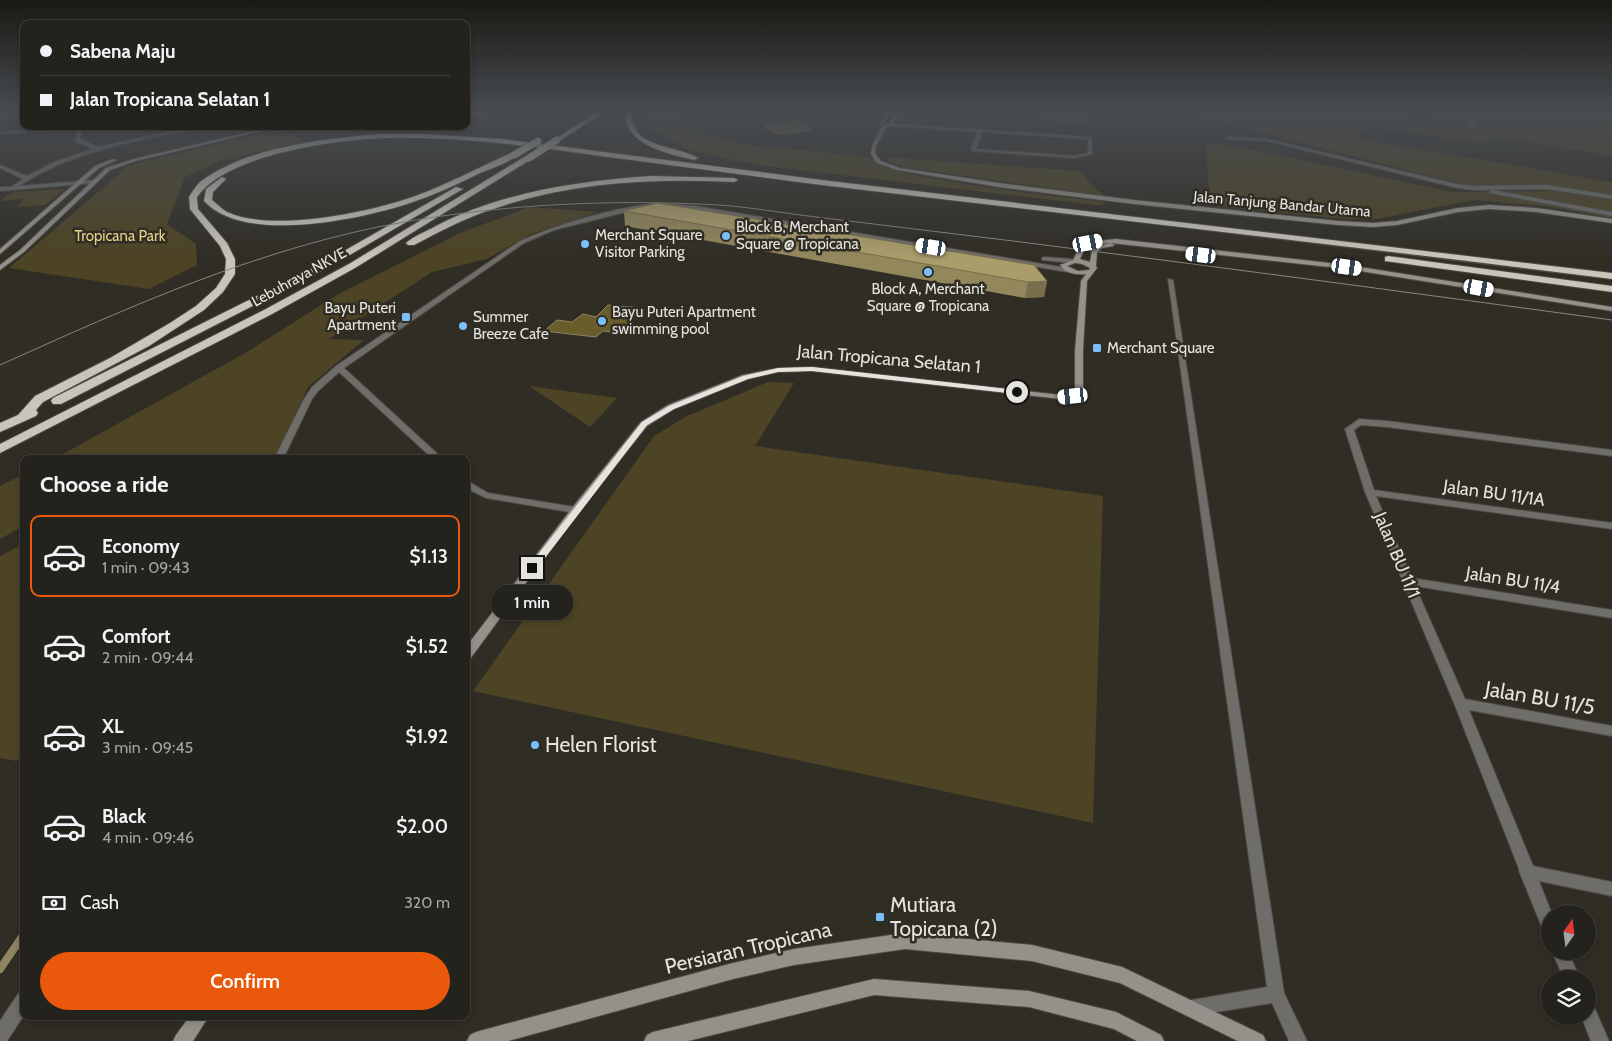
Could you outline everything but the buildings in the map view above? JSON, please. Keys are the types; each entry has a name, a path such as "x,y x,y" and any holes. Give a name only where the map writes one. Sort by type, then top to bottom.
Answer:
{"highway":[{"path":"23,417 39,399 175,326 210,302 228,280 232,262 230,254 220,240 193,210 192,196 195,190 218,174 251,161"},
{"path":"262,161 234,172 217,183 209,191 208,201 223,213 244,220 287,222 336,218 410,201 501,161"},
{"name":"Lebuhraya NKVE","path":"0,428 326,265 504,161"},
{"name":"Lebuhraya NKVE","path":"0,449 268,312 387,246 525,161"},
{"path":"625,161 1612,276"},
{"path":"645,161 1612,289"},
{"path":"702,161 795,176 811,183"},
{"path":"400,249 444,225 473,212 519,198 571,187 632,180 675,178 731,180 794,186 811,183"},
{"path":"268,312 312,297 368,267"}],"street":[{"path":"11,189 26,178 59,161"},
{"path":"0,252 97,167 113,161"},
{"path":"0,268 22,251 92,182 108,169 131,161"},
{"name":"Jalan Tanjung Bandar Utama","path":"878,161 887,165 962,179 1125,201 1329,222 1373,225 1389,224 1458,210 1489,207 1536,210 1612,222"},
{"path":"1351,161 1474,188 1612,214"},
{"path":"0,166 26,178"},
{"path":"0,190 92,182"},
{"path":"1474,188 1547,187 1612,197"},
{"path":"280,455 315,389 339,368 508,251 537,234 647,206 695,205 737,209 1053,260 1073,261 1091,269"},
{"path":"682,206 1070,271 1091,269"},
{"path":"1116,241 1361,269 1612,310 1371,275 1116,245 1100,247 1094,251 1091,269 1084,281 1063,265 1078,258 1082,247 1088,243 1116,241"},
{"path":"1170,280 1276,994 1298,1041"},
{"name":"Jalan Tropicana Selatan 1","path":"470,651 575,510 644,424 671,407 746,377 778,370 812,369 1061,397 1073,396 1079,392 1084,281"},
{"path":"339,368 435,455"},
{"name":"Jalan BU 11/1","path":"1541,906 1460,704 1370,492 1349,428 1360,422 1387,424 1612,453"},
{"path":"470,485 486,495 575,510"},
{"name":"Jalan BU 11/1A","path":"1370,492 1612,526"},
{"name":"Jalan BU 11/4","path":"1408,581 1612,614"},
{"name":"Jalan BU 11/5","path":"1460,704 1612,731"},
{"path":"1526,871 1612,889"},
{"name":"Persiaran Tropicana","path":"476,1041 785,959 905,941 1032,953 1122,975 1257,1041"},
{"path":"654,1041 674,1038 874,988 1029,999 1116,1021 1155,1041"},
{"path":"1192,1008 1276,994"},
{"path":"0,1036 20,1006"},
{"path":"186,1039 198,1020"},
{"path":"1593,1025 1600,1041"}],"green space":[{"name":"Tropicana Park","path":"149,161 222,161 185,177 167,224 196,244 197,265 149,289 9,268 119,174 126,166"},
{"path":"737,161 874,161 897,171 918,176 1105,202 1102,206 757,165"},
{"path":"888,161 934,161 1081,171 1092,186 1105,196 909,168"},
{"path":"1207,161 1304,161 1452,192 1551,191 1612,200 1612,218 1544,206 1475,200 1376,219 1345,219 1207,205 1209,192"},
{"path":"1370,161 1486,161 1612,182 1612,199 1536,184 1474,187"},
{"path":"65,189 45,205 16,207 25,199 0,201 12,192"},
{"path":"529,207 597,212 531,234 487,259 432,272 329,339 364,340 308,387 277,455 61,455 247,352 337,295 460,233"},
{"path":"768,382 794,383 755,446 1103,496 1093,823 473,691 654,436 685,417"},
{"path":"529,386 617,398 590,427"},
{"path":"20,476 20,528 0,539 0,486"},
{"path":"20,546 20,756 17,761 0,758 0,556"}],"shaded area":[{"name":"Bayu Puteri Apartment swimming pool","path":"608,305 642,308 619,333 603,331 596,337 544,331 557,320 572,322 583,314 596,317"}],"waterway":[{"path":"0,969 20,940"}],"tram line":[{"path":"0,365 148,300 248,263 299,247 351,233 404,222 482,211 561,204 679,203 742,207 1163,260 1612,320"}],"place":[{"name":"Block B, Merchant Square @ Tropicana","path":"726,236"},
{"name":"Merchant Square Visitor Parking","path":"585,244"},
{"name":"Block A, Merchant Square @ Tropicana","path":"928,272"},
{"name":"Bayu Puteri Apartment","path":"406,317"},
{"name":"Bayu Puteri Apartment swimming pool","path":"602,321"},
{"name":"Summer Breeze Cafe","path":"463,326"},
{"name":"Merchant Square","path":"1097,348"},
{"name":"Helen Florist","path":"535,745"},
{"name":"Mutiara Topicana (2)","path":"880,917"}],"route":[{"path":"532,568 575,510 644,424 671,407 746,377 778,370 812,369 1017,392"}]}
